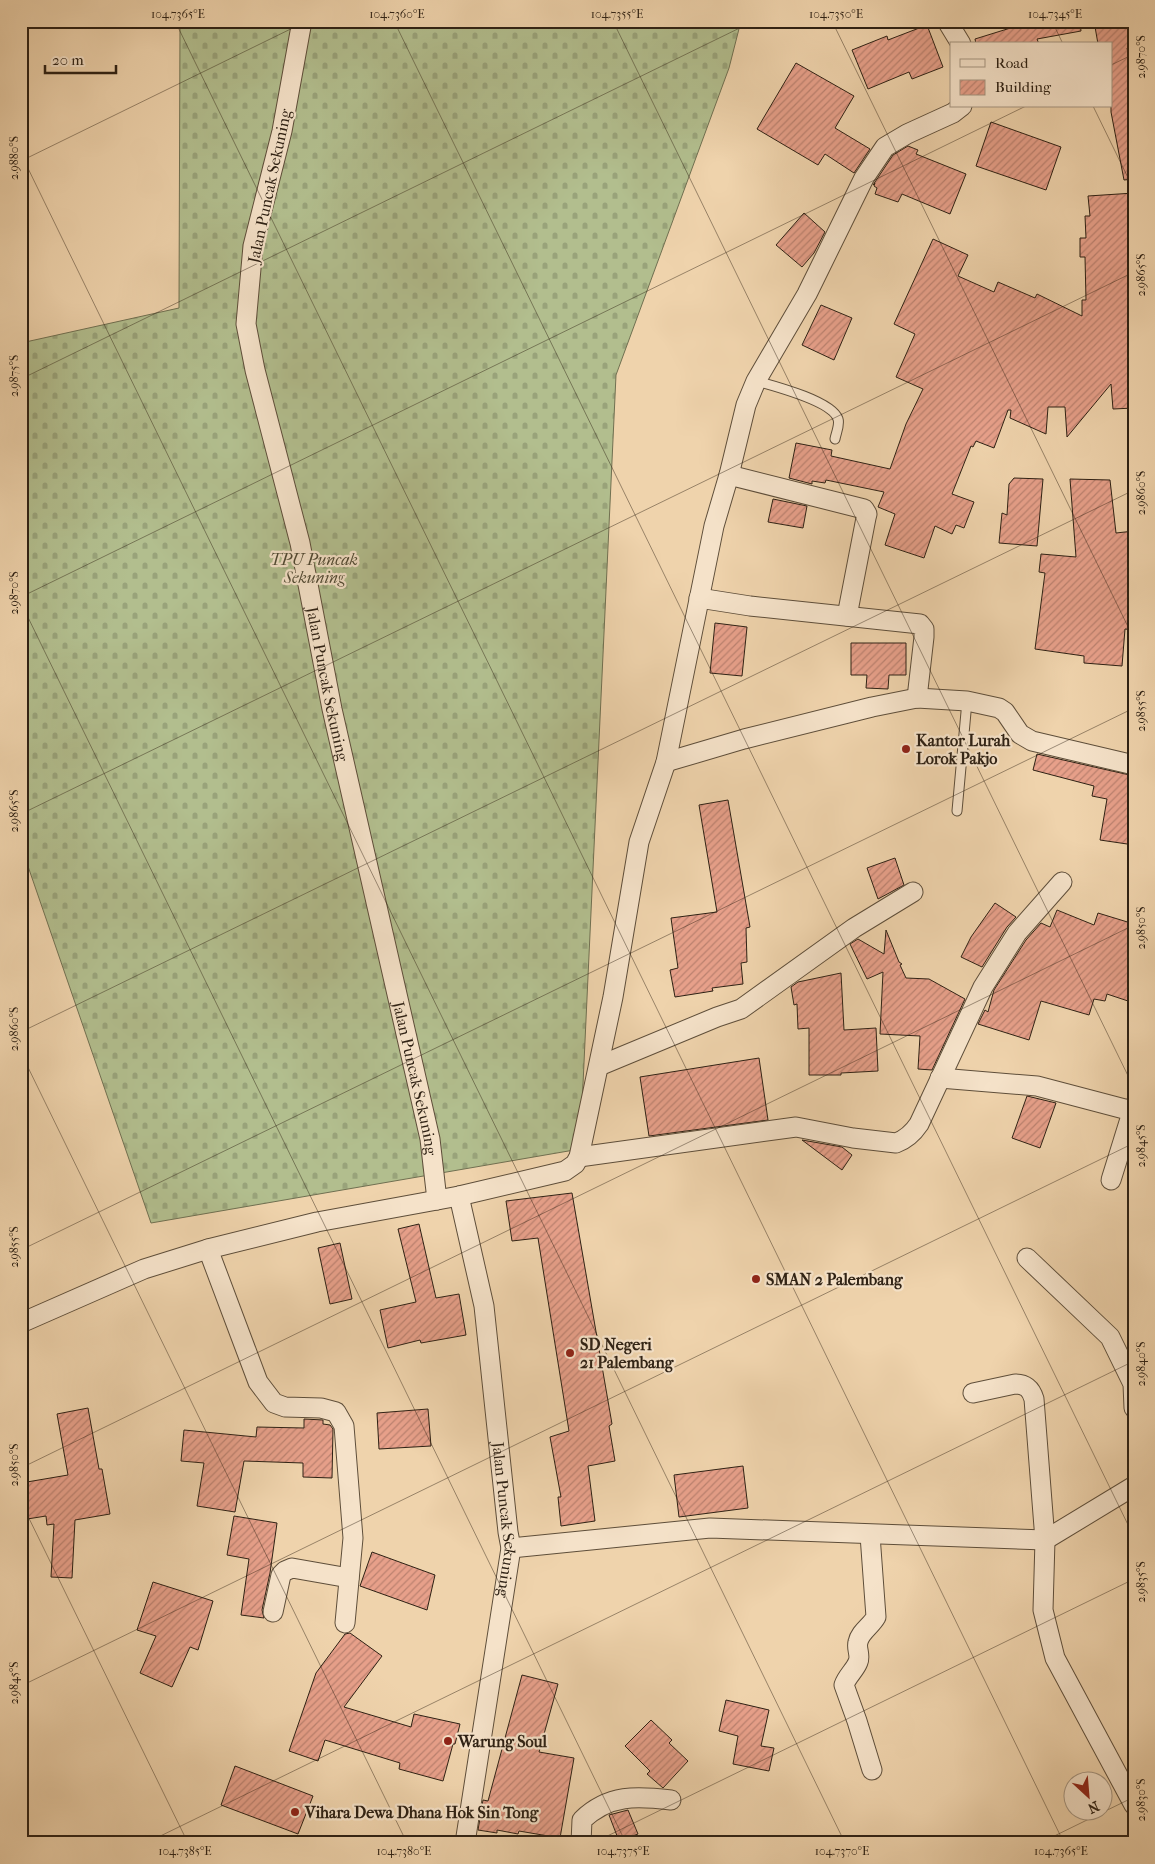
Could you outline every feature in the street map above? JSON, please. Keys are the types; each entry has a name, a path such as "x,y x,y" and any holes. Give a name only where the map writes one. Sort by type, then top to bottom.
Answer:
{"street":[{"name":"Jalan Puncak Sekuning","path":"302,21 282,131 252,246 246,324 254,370 300,543 332,709 430,1139 437,1200"},
{"path":"947,21 960,42"},
{"path":"21,1323 144,1269 208,1249 318,1222 459,1196 565,1170 575,1164 579,1157 613,997 638,842 666,762 714,526 746,405 756,380 808,294 864,178 885,148 907,134 953,113 959,108"},
{"path":"729,475 864,509 866,518 847,616"},
{"path":"699,598 750,606 920,624 924,637 917,698"},
{"path":"666,762 744,739 872,707 917,698 967,701 999,708 1005,712 1020,734 1032,741 1134,765"},
{"path":"579,1157 796,1126 852,1138 896,1143 914,1131 983,987 1017,933 1062,882"},
{"path":"599,1066 717,1017 741,1009 854,928 913,892"},
{"path":"940,1078 1037,1086 1133,1109 1111,1180"},
{"name":"Jalan Puncak Sekuning","path":"459,1196 484,1306 511,1548 465,1843"},
{"path":"208,1249 258,1382 274,1402 285,1407 320,1408 336,1412 344,1426 353,1538 345,1623"},
{"path":"1026,1258 1110,1337 1133,1384 1134,1408"},
{"path":"973,1393 1015,1384 1022,1384 1032,1392 1045,1540 1043,1610 1055,1658 1134,1805"},
{"path":"511,1548 710,1528 1045,1540 1134,1486"},
{"path":"870,1535 876,1617 859,1638 857,1645 858,1662 844,1685 872,1770"},
{"path":"273,1612 281,1575 285,1571 292,1568 349,1578"},
{"path":"581,1843 582,1820 592,1811 607,1803 637,1796 671,1800"}],"lane":[{"path":"756,380 802,394 833,412 839,423 835,439"},
{"path":"957,811 967,701"}],"green space":[{"name":"TPU Puncak Sekuning","path":"180,21 741,21 729,68 616,375 580,1149 151,1223 21,846 21,343 179,308"}],"building":[{"path":"1033,21 1080,21 1081,31 1037,39 1038,42 976,42 975,39"},
{"path":"1094,21 1134,21 1134,47 1127,48 1134,82 1134,179 1124,180 1111,112 1112,42 1098,42"},
{"path":"927,25 943,67 912,79 909,72 868,89 852,50 887,36 888,40"},
{"path":"796,63 854,96 835,128 870,149 854,173 825,154 818,165 757,129"},
{"path":"991,122 1061,147 1046,190 976,166"},
{"path":"908,146 918,150 916,154 966,174 950,214 902,194 898,202 875,194 877,188 874,186 875,183 873,185 893,155"},
{"path":"1134,193 1134,408 1113,409 1111,384 1067,437 1065,407 1048,407 1046,434 1010,418 1011,410 1008,410 994,448 976,441 973,447 971,446 952,494 974,502 964,528 956,525 952,534 935,526 924,558 885,545 895,514 878,507 884,492 826,480 825,483 812,481 812,484 789,478 796,443 832,450 831,456 890,469 906,424 923,389 896,377 915,334 894,324 933,239 968,255 958,276 994,292 998,282 1035,298 1037,294 1082,316 1082,300 1086,300 1085,257 1080,257 1080,238 1086,238 1085,216 1090,216 1088,196"},
{"path":"804,213 825,232 814,253 802,267 776,245"},
{"path":"821,305 852,318 834,360 802,345"},
{"path":"1014,478 1043,479 1037,546 999,543 1002,513 1007,515 1009,484"},
{"path":"1070,479 1110,480 1116,533 1134,531 1134,630 1125,629 1122,666 1084,663 1084,656 1035,649 1045,573 1039,572 1041,554 1076,557"},
{"path":"773,499 807,506 803,528 768,522"},
{"path":"715,623 747,627 742,676 710,673"},
{"path":"851,643 906,643 906,675 889,675 888,689 866,688 867,675 851,675"},
{"path":"1037,754 1134,776 1134,845 1100,840 1107,799 1092,796 1094,786 1033,770"},
{"path":"728,800 750,927 746,928 747,962 741,963 743,984 712,988 713,991 675,997 670,970 678,968 671,918 717,912 699,805"},
{"path":"895,858 904,885 878,899 867,868"},
{"path":"995,903 1016,917 1007,927 982,967 961,957 971,937"},
{"path":"1057,910 1094,925 1098,913 1134,924 1134,1003 1107,994 1105,1001 1094,999 1089,1015 1041,1001 1029,1040 978,1024 985,1010 988,1012 994,990 1026,940 1041,923 1050,927"},
{"path":"886,930 899,962 902,964 900,965 906,978 929,979 965,999 932,1070 918,1069 920,1036 880,1034 883,972 867,979 850,944 858,939 884,954"},
{"path":"841,973 844,1030 876,1028 878,1071 841,1073 841,1075 809,1075 809,1028 798,1029 797,1004 794,1005 791,987 798,982"},
{"path":"759,1058 768,1120 649,1136 640,1077"},
{"path":"1027,1096 1056,1103 1040,1148 1012,1138"},
{"path":"802,1140 842,1147 852,1155 842,1170"},
{"path":"572,1193 612,1424 609,1426 615,1461 588,1466 595,1521 561,1526 558,1497 561,1497 550,1437 569,1431 538,1238 512,1241 506,1201"},
{"path":"419,1224 436,1298 459,1294 466,1335 421,1343 420,1340 388,1348 380,1310 416,1302 398,1229"},
{"path":"340,1243 352,1299 330,1304 318,1248"},
{"path":"88,1408 99,1469 102,1469 110,1514 75,1520 72,1578 51,1577 54,1524 47,1525 46,1516 21,1520 21,1483 68,1475 57,1414"},
{"path":"428,1409 431,1446 379,1449 377,1413"},
{"path":"304,1419 323,1420 323,1424 330,1425 333,1429 332,1478 303,1477 303,1463 244,1461 235,1512 197,1506 204,1463 181,1461 184,1430 256,1437 257,1427 304,1428"},
{"path":"743,1466 748,1508 679,1517 674,1475"},
{"path":"234,1516 277,1523 270,1573 262,1610 264,1618 241,1615 249,1559 227,1555"},
{"path":"372,1552 435,1575 427,1610 360,1586"},
{"path":"153,1582 213,1601 198,1650 190,1647 172,1687 140,1673 156,1636 137,1630"},
{"path":"350,1633 382,1656 344,1707 411,1727 414,1714 460,1724 443,1781 399,1769 400,1763 325,1740 318,1761 289,1751 316,1673 345,1634"},
{"path":"522,1675 558,1684 539,1752 574,1758 560,1838 519,1831 518,1834 497,1830 497,1833 478,1830 483,1800 488,1801"},
{"path":"726,1700 769,1710 761,1746 774,1748 769,1771 733,1764 738,1736 719,1731"},
{"path":"651,1720 672,1740 669,1743 688,1761 663,1788 647,1774 650,1771 625,1746"},
{"path":"235,1766 313,1796 298,1834 221,1805"},
{"path":"628,1810 638,1834 619,1841 609,1815"}],"place":[{"name":"Kantor Lurah Lorok Pakjo","path":"906,749"},
{"name":"SMAN 2 Palembang","path":"756,1279"},
{"name":"SD Negeri 21 Palembang","path":"570,1353"},
{"name":"Warung Soul","path":"448,1741"},
{"name":"Vihara Dewa Dhana Hok Sin Tong","path":"295,1812"}]}
